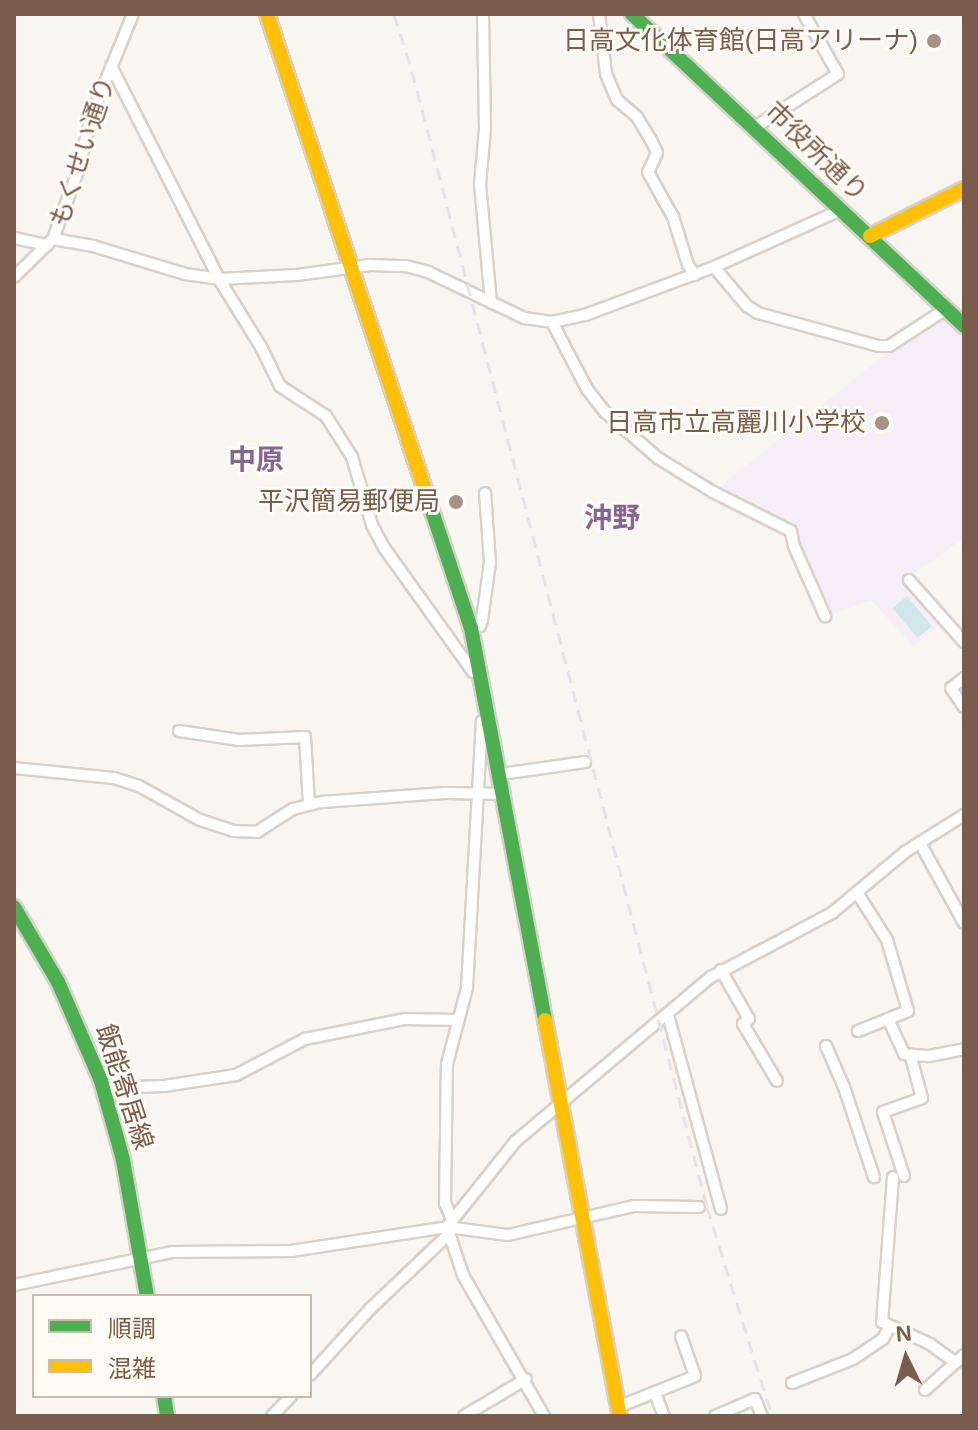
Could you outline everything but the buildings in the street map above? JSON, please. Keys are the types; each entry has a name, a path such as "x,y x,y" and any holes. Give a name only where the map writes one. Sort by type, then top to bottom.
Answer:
{"street":[{"name":"もくせい通り","path":"14,277 50,242 78,171 91,117 133,14"},
{"path":"267,14 471,628 505,794 619,1411 695,1376 681,1336"},
{"path":"483,14 485,129 480,184 491,302"},
{"path":"599,14 606,74 617,100 637,117 657,153 648,172 673,217 688,265 695,275"},
{"name":"市役所通り","path":"632,14 964,326"},
{"path":"755,127 838,74 804,14"},
{"path":"111,66 219,279 284,391 326,416 352,457 372,525 385,549 473,672 481,674"},
{"path":"870,236 964,189"},
{"path":"14,238 93,246 185,274 219,279 351,270 370,265 406,266 428,272 524,318 552,322 585,315 695,275 841,210"},
{"path":"714,267 747,306 758,313 879,346 889,346 946,309"},
{"path":"552,322 587,389 605,412 658,458 713,492 791,531 794,546 825,616"},
{"path":"471,628 480,626 482,620 490,562 485,493"},
{"path":"909,580 964,642"},
{"path":"964,678 951,688 964,707"},
{"path":"489,716 482,721 467,988 447,1064 445,1203 463,1275 526,1379 544,1416"},
{"path":"179,731 239,740 305,737 309,804"},
{"path":"501,774 585,762"},
{"path":"14,768 114,778 139,786 200,820 233,831 257,832 309,804 505,794"},
{"path":"312,1373 449,1227 516,1141 561,1102 721,970 788,938 858,894 920,843 964,815"},
{"path":"920,843 964,923"},
{"path":"858,894 887,940 908,1011 858,1031"},
{"name":"飯能寄居線","path":"14,907 58,982 103,1088 123,1160 147,1294"},
{"path":"721,970 749,1019 743,1024 777,1081"},
{"path":"668,1015 721,1209"},
{"path":"103,1088 164,1086 236,1075 305,1039 404,1019 457,1020"},
{"path":"888,1019 904,1054 911,1057 964,1049"},
{"path":"826,1046 844,1087 874,1177"},
{"path":"911,1057 922,1098 883,1112 898,1177 881,1317 889,1327 913,1335 960,1360 925,1390"},
{"path":"14,1285 181,1251 291,1251 449,1227 508,1235 635,1206 699,1207"},
{"path":"792,1383 853,1359 883,1339 889,1327"},
{"path":"464,1416 526,1379"},
{"path":"655,1393 664,1416"},
{"path":"272,1416 289,1398"},
{"path":"715,1416 755,1399 762,1416"}],"shaded area":[{"name":"日高市立高麗川小学校","path":"945,319 964,337 964,538 908,578 943,622 913,646 871,600 829,616 796,545 794,530 717,489 882,357"}],"water":[{"path":"907,596 932,626 918,638 892,608"}],"railway":[{"path":"394,14 412,71 707,1207 772,1416"}],"traffic: fast":[{"path":"632,14 964,326"},
{"path":"426,493 471,628 545,1020"},
{"path":"14,907 58,982 101,1081 123,1160 147,1294"},
{"path":"164,1398 167,1416"}],"traffic: slow":[{"path":"267,14 426,493"},
{"path":"870,236 964,189"},
{"path":"545,1020 620,1416"}],"place":[{"name":"日高文化体育館(日高アリーナ)","path":"934,41"},
{"name":"日高市立高麗川小学校","path":"882,423"},
{"name":"平沢簡易郵便局","path":"456,502"}],"district":[{"name":"中原","path":"256,460"},
{"name":"沖野","path":"612,518"}]}
